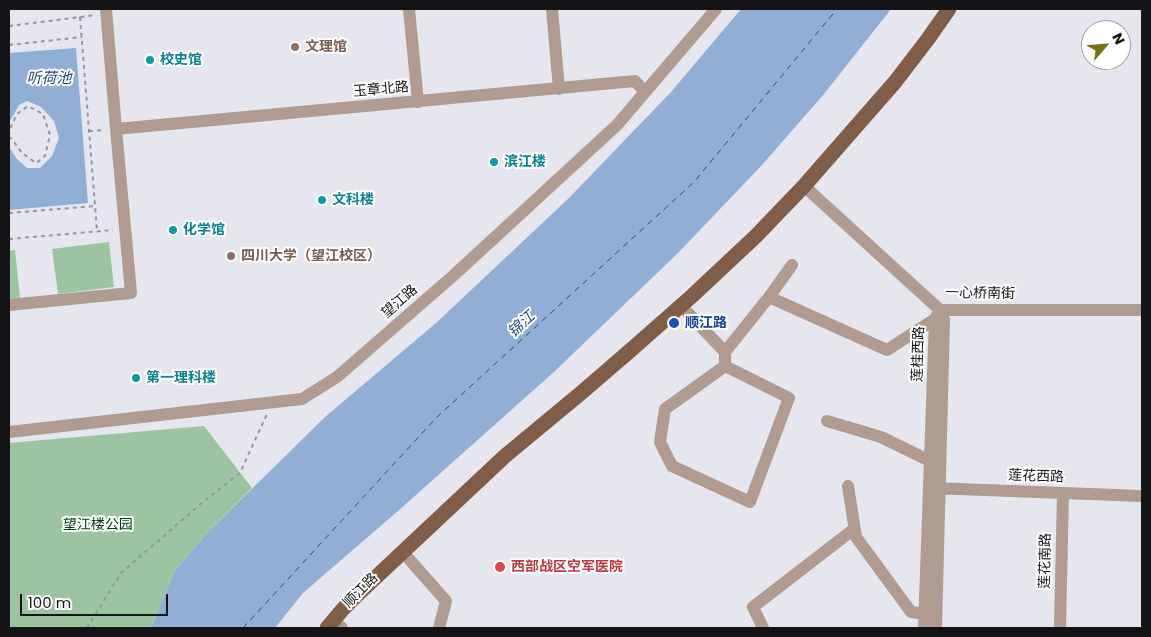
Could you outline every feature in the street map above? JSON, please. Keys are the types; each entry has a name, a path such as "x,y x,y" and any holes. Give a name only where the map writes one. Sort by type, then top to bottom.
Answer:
{"main road":[{"name":"顺江路","path":"338,628 512,463 590,399 688,313 765,241 895,82 949,9"},
{"name":"顺江路","path":"338,628 343,609 505,456 581,393 692,296 808,190 903,88 961,9"}],"street":[{"path":"409,9 418,102"},
{"path":"552,9 560,89"},
{"name":"望江路","path":"9,432 302,399 337,376 454,275 617,125 716,9"},
{"path":"9,305 131,293 106,11"},
{"name":"玉章北路","path":"116,129 635,82 645,92"},
{"name":"一心桥南街","path":"808,190 938,315 1142,310"},
{"path":"724,366 789,398 750,502 672,466 660,442 665,409 724,366 725,352 792,265"},
{"path":"769,297 887,350 938,315"},
{"path":"688,313 725,352"},
{"name":"莲桂西路","path":"936,628 934,488 930,461 938,315"},
{"name":"莲桂西路","path":"924,628 944,320 938,315"},
{"path":"827,421 881,437 930,461"},
{"path":"848,486 856,538 911,612 925,614"},
{"name":"莲花西路","path":"934,488 1142,496"},
{"name":"莲花南路","path":"1060,628 1063,493"},
{"path":"763,628 753,607 854,528"},
{"path":"409,559 446,601 440,628"}],"path":[{"path":"9,26 80,17 106,11"},
{"path":"80,17 97,231"},
{"path":"9,44 82,37"},
{"path":"28,106 43,114 50,135 45,156 36,163 22,153 9,137 10,129 17,114 28,106"},
{"path":"89,131 116,129"},
{"path":"9,213 95,206"},
{"path":"9,239 125,229"},
{"path":"87,628 120,573 240,473 273,402"}],"green space":[{"path":"109,242 114,287 58,294 52,249"},
{"path":"15,250 20,298 9,299 9,251"},
{"name":"望江楼公园","path":"204,426 252,488 207,533 174,572 151,628 9,628 9,443"}],"water":[{"name":"锦江","path":"741,9 891,9 824,94 762,165 678,253 555,371 303,593 275,628 151,628 174,572 207,533 325,417 436,323 569,198 671,92"},
{"name":"听荷池","path":"76,48 88,203 9,210 9,147 17,159 27,168 40,168 52,156 59,138 54,121 41,107 27,101 19,105 9,123 9,53"}],"ferry route":[{"path":"243,628 437,417 694,182 837,9"}],"place":[{"name":"文理馆","path":"295,47"},
{"name":"校史馆","path":"150,60"},
{"name":"滨江楼","path":"494,162"},
{"name":"文科楼","path":"322,200"},
{"name":"化学馆","path":"173,230"},
{"name":"四川大学（望江校区）","path":"231,256"},
{"name":"顺江路","path":"674,323"},
{"name":"第一理科楼","path":"136,378"},
{"name":"西部战区空军医院","path":"500,567"}]}
